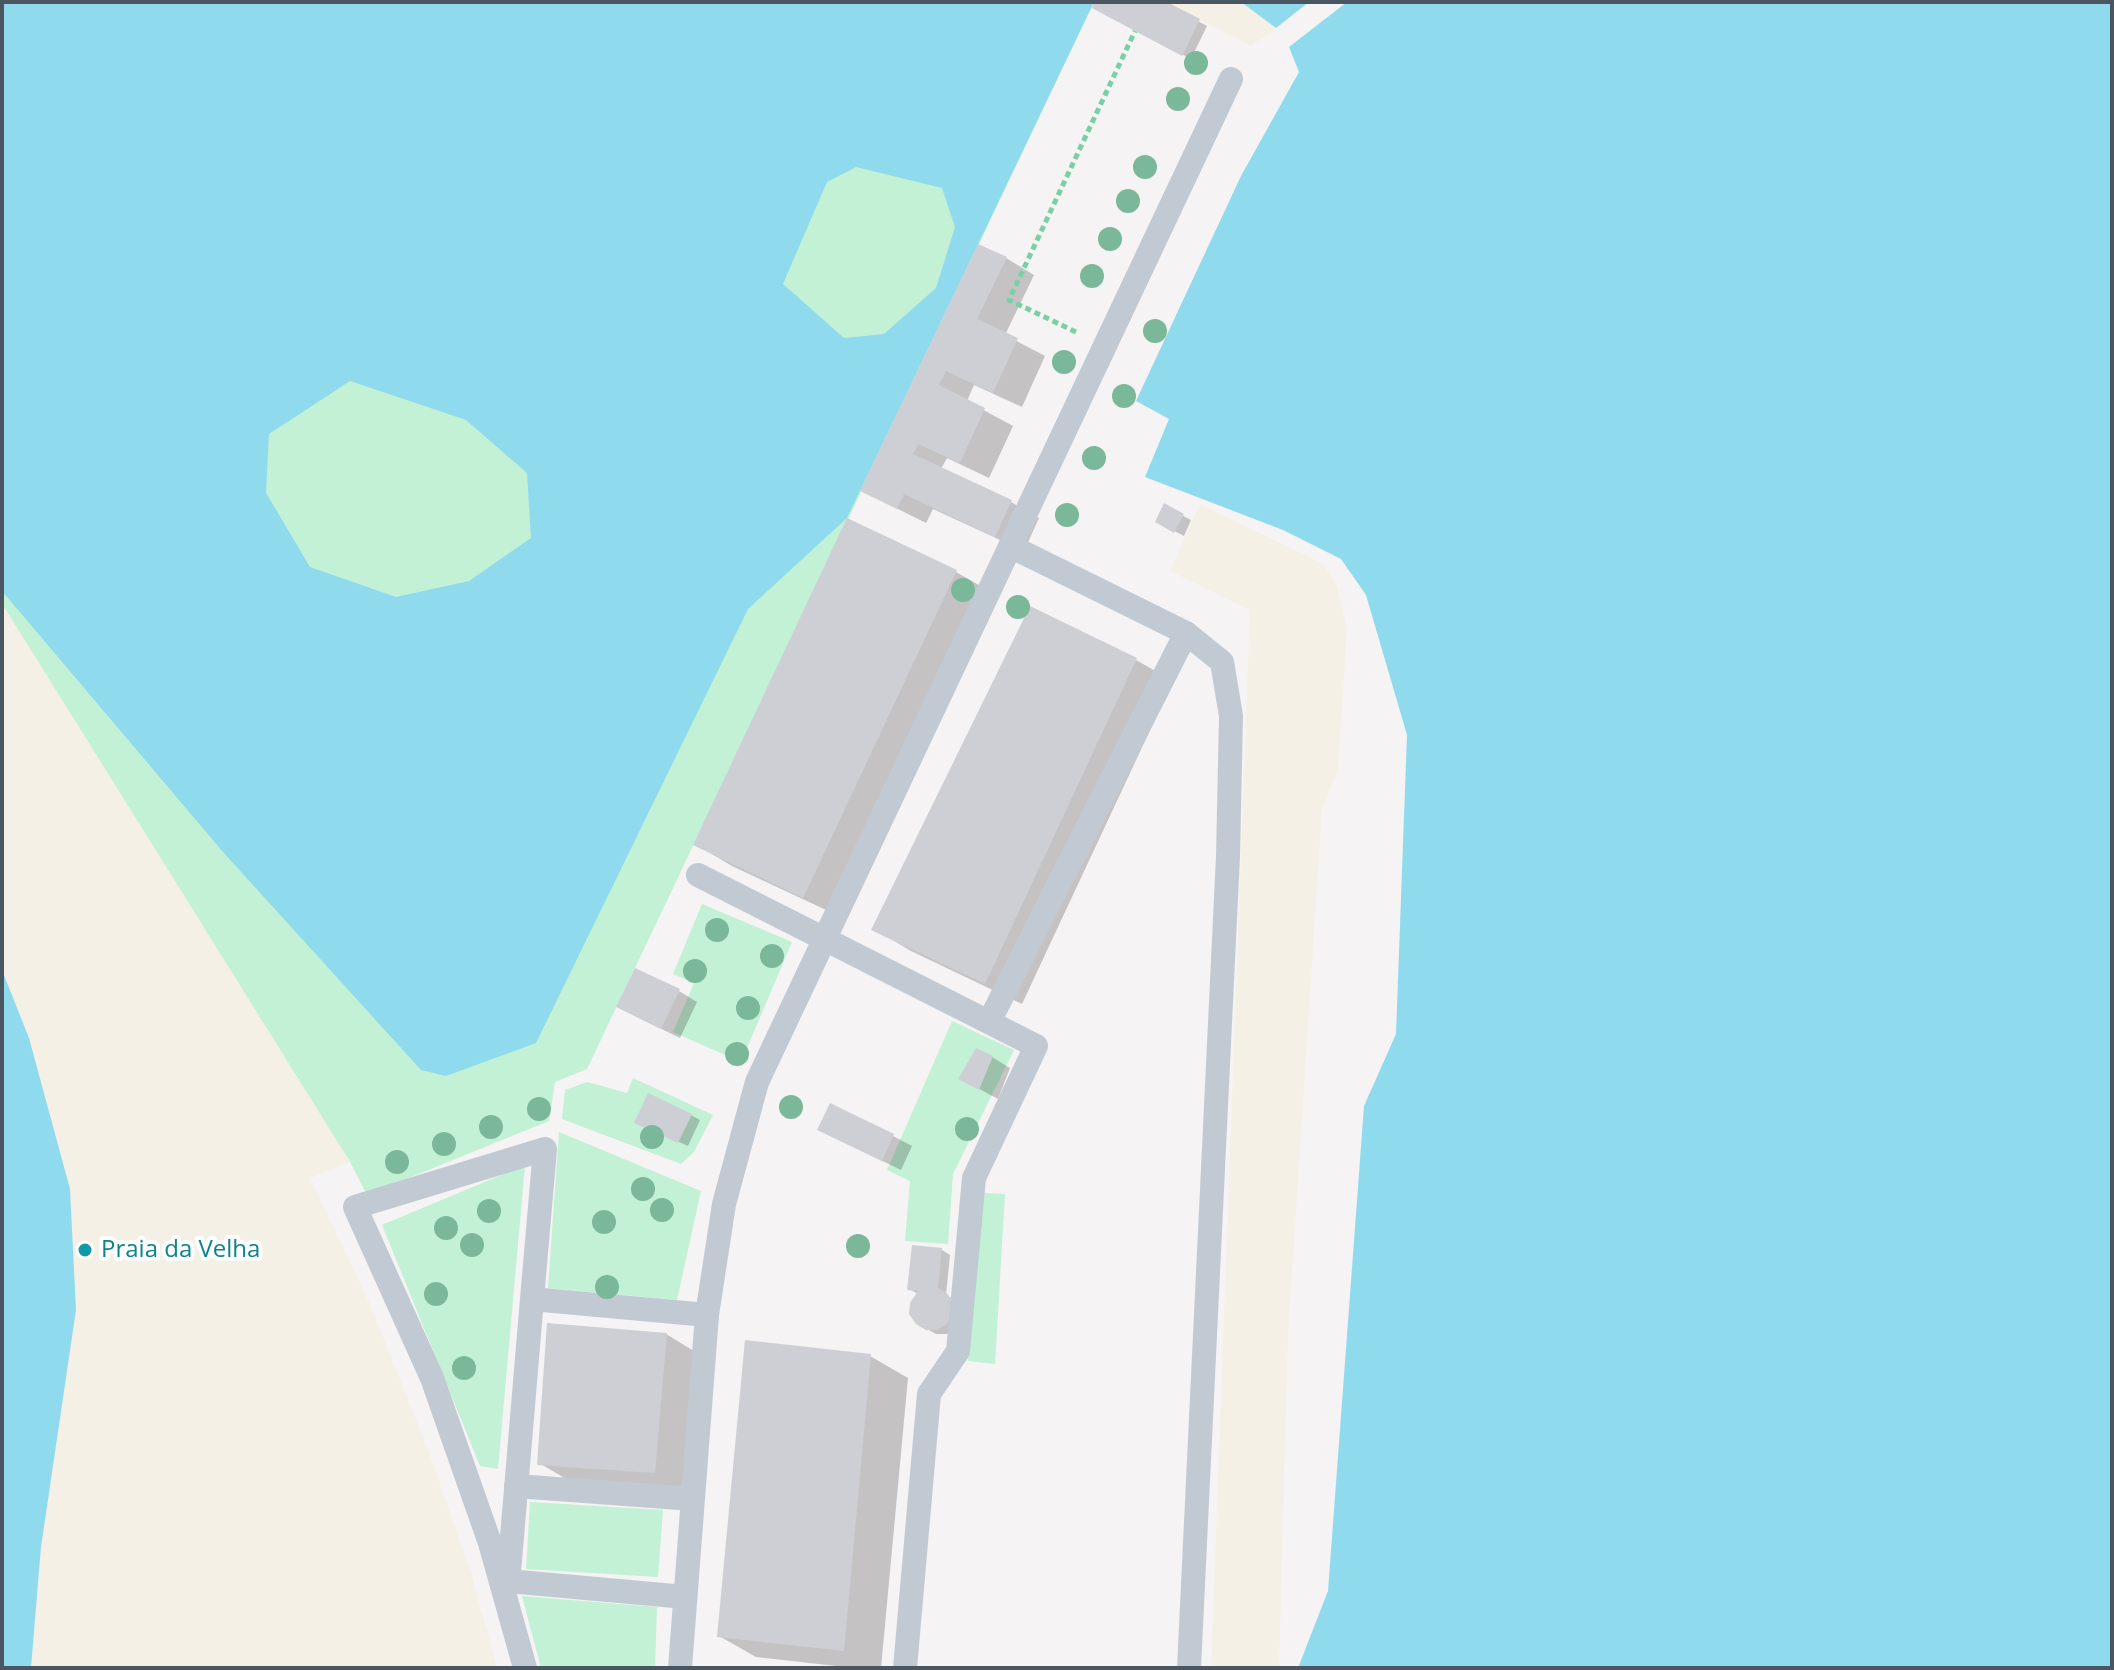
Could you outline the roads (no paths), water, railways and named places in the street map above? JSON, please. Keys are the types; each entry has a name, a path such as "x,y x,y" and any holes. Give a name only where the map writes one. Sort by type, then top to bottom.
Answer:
{"lane":[{"path":"680,1668 707,1315 724,1204 757,1082 1231,79"},
{"path":"1010,546 1186,633 1222,662 1231,716 1227,872 1189,1668"},
{"path":"989,1022 1186,633"},
{"path":"698,875 1036,1046 974,1178 958,1351 929,1394 905,1668"},
{"path":"507,1591 545,1149 355,1207 432,1378 507,1591 525,1668"},
{"path":"532,1299 707,1315"},
{"path":"516,1486 693,1499"},
{"path":"507,1591 685,1597"}],"water":[{"path":"2,2 1094,2 847,518 748,609 536,1043 446,1076 421,1070 223,852 2,591","holes":["856,167 942,188 955,227 936,288 884,334 844,338 783,284 827,182","350,381 466,420 527,473 531,538 469,581 396,597 310,567 266,493 269,434"]},
{"path":"1241,2 1309,2 1276,28"},
{"path":"1347,2 2112,2 2112,1668 1298,1668 1328,1591 1364,1106 1396,1034 1407,735 1366,595 1341,559 1283,530 1145,477 1169,419 1136,401 1241,176 1299,72 1289,47"},
{"path":"2,970 29,1038 70,1189 76,1310 41,1547 31,1668 2,1668"}],"place":[{"name":"Praia da Velha","path":"85,1250"}]}
